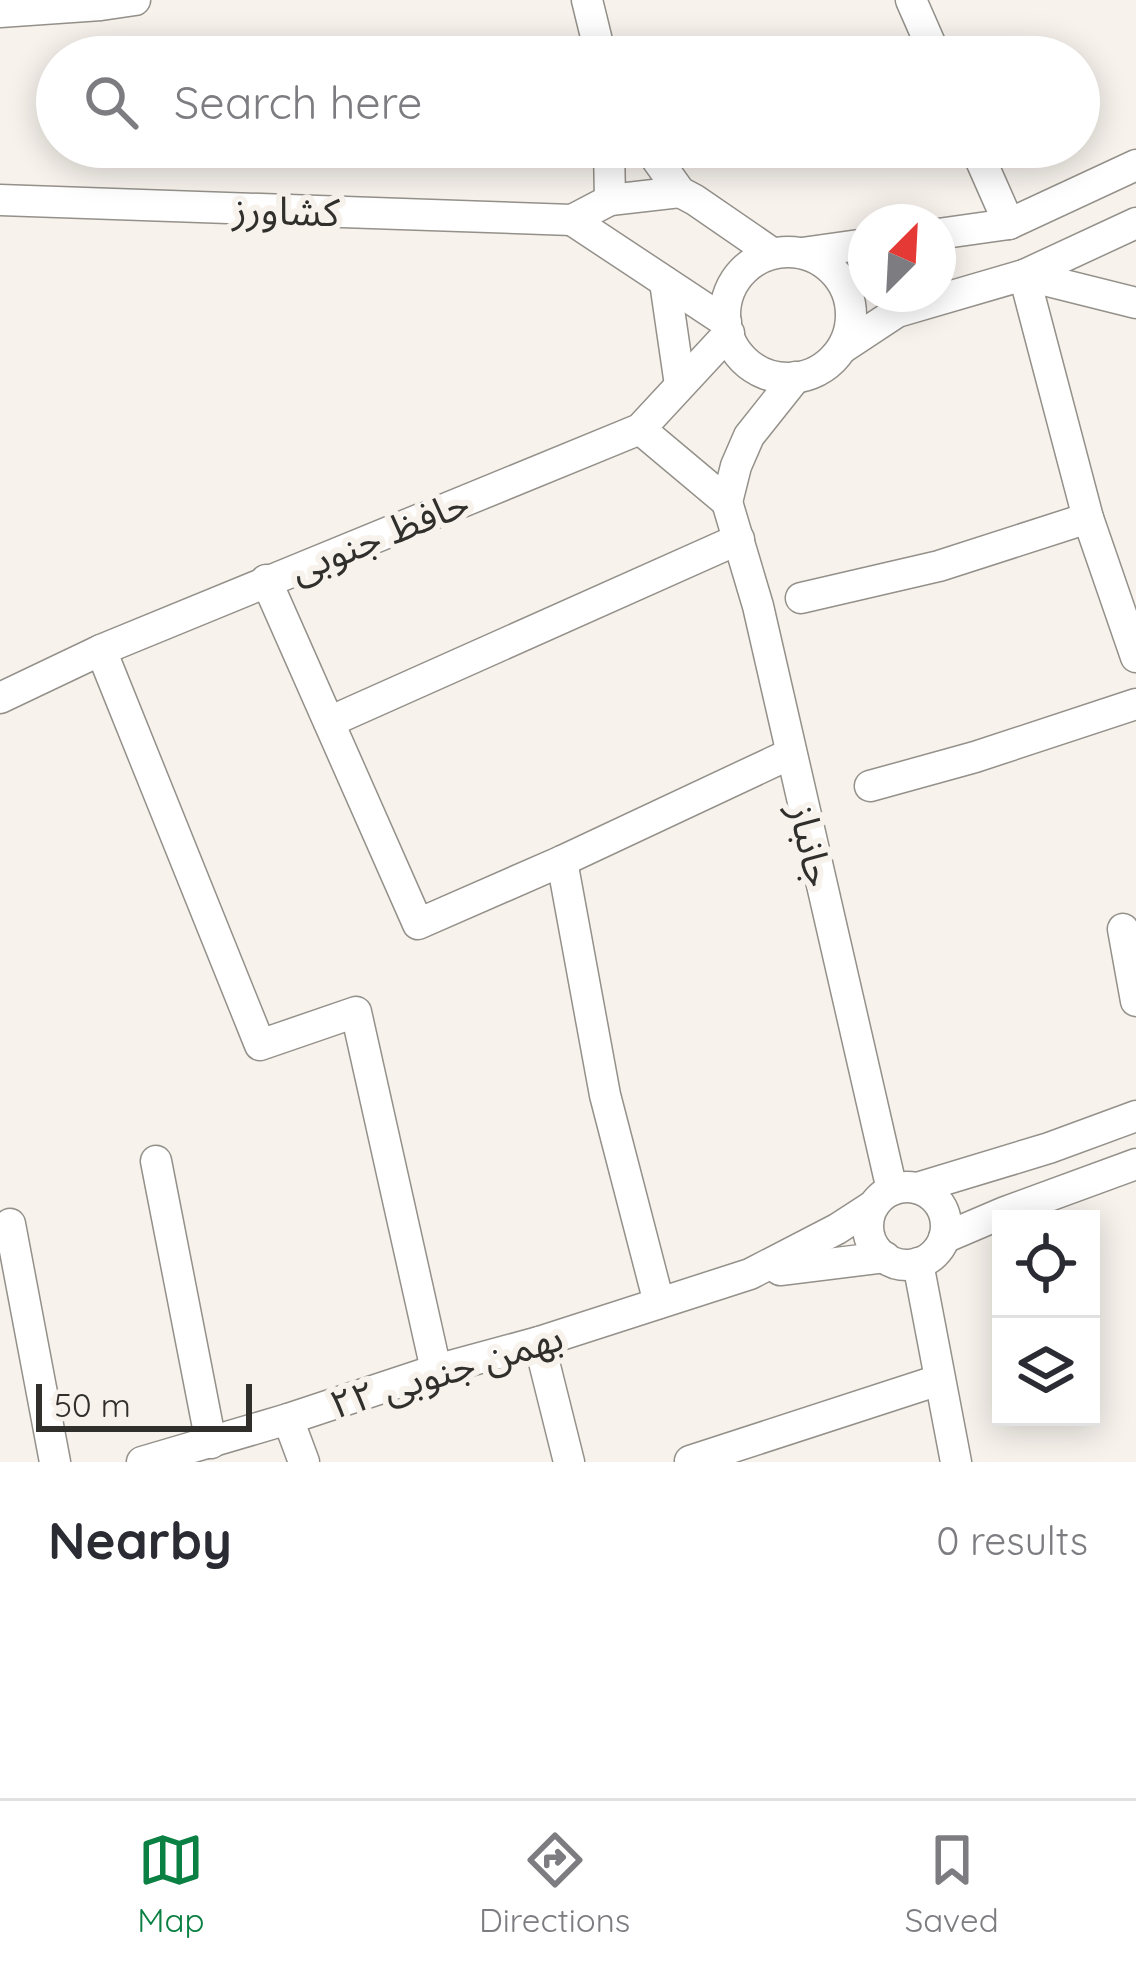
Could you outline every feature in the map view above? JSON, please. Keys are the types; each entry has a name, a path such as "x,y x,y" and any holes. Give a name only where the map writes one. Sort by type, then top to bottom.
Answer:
{"street":[{"path":"0,12 135,0"},
{"path":"587,0 596,36"},
{"path":"911,0 927,36"},
{"path":"956,232 1010,224 1136,165"},
{"path":"609,168 610,200"},
{"path":"663,168 680,192 787,253 829,266 847,289 852,318 844,346"},
{"path":"985,168 1010,224"},
{"path":"680,192 610,200 572,220 727,327"},
{"name":"کشاورز","path":"0,200 572,220"},
{"path":"848,246 756,260 742,272 726,304 727,327 744,360 762,372 783,377 824,368 844,346 897,312 1024,275 1136,223"},
{"path":"1024,275 1136,303"},
{"path":"1024,275 1088,518 1136,657"},
{"path":"665,282 680,385"},
{"name":"حافظ جنوبی","path":"0,698 266,580 640,429 727,327"},
{"path":"640,429 727,502 749,436 796,377"},
{"name":"جانباز","path":"727,502 758,606 894,1194"},
{"path":"801,598 939,566 1088,518"},
{"path":"329,722 739,539"},
{"path":"266,580 418,924 790,754"},
{"path":"100,650 260,1045 356,1012 436,1370"},
{"path":"870,786 1136,704"},
{"path":"562,861 605,1095 658,1303"},
{"path":"1123,929 1136,1001"},
{"name":"۲۲ بهمن جنوبی","path":"142,1462 750,1274 894,1194 1049,1148 1136,1116"},
{"path":"156,1161 211,1443"},
{"path":"944,1238 1136,1164"},
{"path":"894,1194 939,1203 945,1214 944,1238 938,1250 918,1263 906,1264 876,1249 868,1227 894,1194"},
{"path":"10,1224 56,1462"},
{"name":"۲۲ بهمن جنوبی","path":"750,1274 885,1257"},
{"path":"918,1263 956,1462"},
{"path":"539,1342 569,1462"},
{"path":"690,1461 939,1380"},
{"path":"288,1419 304,1462"}]}
